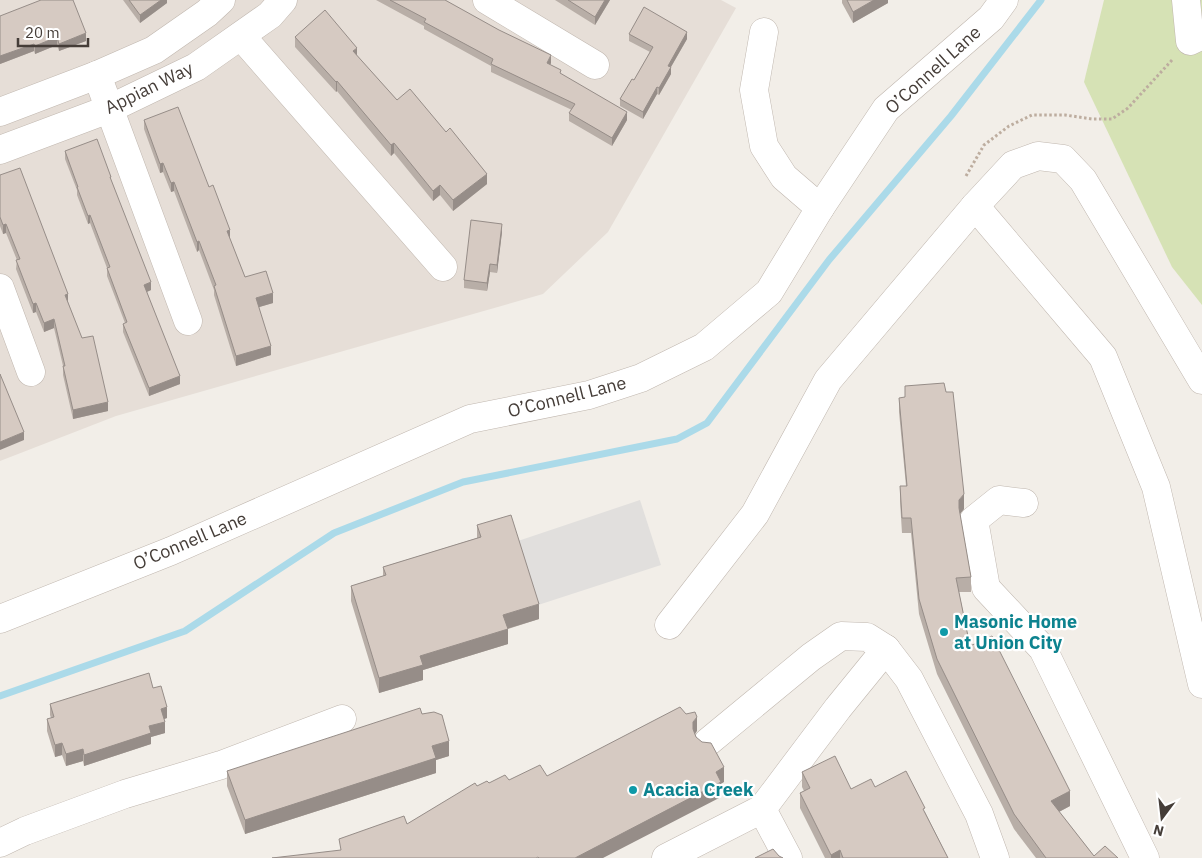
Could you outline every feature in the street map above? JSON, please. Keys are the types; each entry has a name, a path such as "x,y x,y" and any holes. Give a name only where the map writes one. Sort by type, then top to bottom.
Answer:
{"street":[{"name":"Appian Way","path":"0,150 110,109 196,67 270,15 283,0"},
{"path":"487,0 595,65"},
{"name":"O’Connell Lane","path":"0,619 171,551 470,419 589,395 641,378 704,347 769,292 820,208 886,109 991,18 1004,0"},
{"path":"1186,0 1196,38"},
{"name":"Appian Way","path":"0,112 97,75 154,50 208,4"},
{"path":"764,32 754,90 764,146 784,177 820,208"},
{"path":"241,36 443,267"},
{"path":"97,75 188,321"},
{"path":"669,625 755,514 828,380 975,206 1013,165 1038,156 1063,159 1083,180 1202,380"},
{"path":"975,206 1103,357 1156,487 1202,684"},
{"path":"0,288 31,372"},
{"path":"1024,503 999,500 974,520 986,588 1043,649 1145,858"},
{"path":"708,742 811,657 841,636 866,637 886,649 910,679 979,814 995,858"},
{"path":"666,858 762,809 838,708 886,649"},
{"path":"0,844 25,831 126,794 221,765 342,719"},
{"path":"762,809 788,858"}],"path":[{"path":"975,206 964,190 966,176 984,145 1009,126 1032,115 1065,115 1092,119 1112,119 1128,108 1196,38"}],"shaded area":[{"path":"0,0 721,0 736,8 608,232 543,294 116,416 0,461"},
{"path":"640,500 661,565 535,606 515,542"}],"green space":[{"path":"1104,0 1202,0 1202,305 1172,267 1084,82"}],"building":[{"path":"41,0 73,0 86,33 59,44 57,37 35,46 34,44 0,56 0,16"},
{"path":"129,0 161,0 140,15"},
{"path":"390,0 445,0 499,30 551,55 547,63 561,70 560,73 627,112 612,138 569,113 575,104 491,64 493,59 424,22 426,19"},
{"path":"568,0 605,0 595,17"},
{"path":"847,0 874,0 853,12"},
{"path":"644,7 687,32 668,66 671,67 643,112 620,99 632,79 634,80 653,47 629,34"},
{"path":"325,10 357,48 353,51 397,100 410,89 446,132 450,128 487,174 453,200 440,185 433,191 394,143 391,145 337,81 295,37"},
{"path":"178,107 209,187 213,185 230,230 227,231 245,277 266,271 273,293 256,298 271,346 236,356 214,286 216,285 199,241 197,242 174,182 171,183 163,163 160,164 144,120"},
{"path":"97,139 151,282 144,285 180,376 149,388 123,324 127,322 107,268 110,267 90,215 88,216 65,151"},
{"path":"20,168 68,294 65,295 82,338 93,336 108,402 73,410 54,319 44,323 36,303 33,304 16,260 20,259 6,224 3,225 0,217 0,175"},
{"path":"471,220 502,224 497,265 490,264 487,283 464,280"},
{"path":"0,374 24,432 0,442"},
{"name":"Masonic Home at Union City","path":"944,383 946,392 953,392 964,494 959,500 959,508 971,577 956,578 970,646 992,636 1070,791 1051,801 1094,856 1105,846 1118,858 1046,858 1014,814 937,659 919,599 911,518 902,518 900,486 907,486 899,398 905,397 905,386"},
{"path":"511,515 539,604 503,615 508,629 420,656 423,665 379,678 351,586 386,575 383,567 481,537 477,525"},
{"path":"149,673 153,688 161,686 167,707 161,709 165,722 149,726 151,733 84,755 83,749 66,754 62,743 55,745 47,719 54,717 50,704"},
{"name":"Acacia Creek","path":"680,707 686,714 695,712 697,717 693,722 693,729 696,737 702,742 711,743 724,767 716,772 721,782 575,858 272,858 341,850 339,839 404,816 407,824 475,783 477,786 487,781 489,783 505,775 509,780 540,765 547,776"},
{"path":"420,708 422,714 434,712 442,715 449,741 432,746 436,758 245,820 227,771"},
{"path":"835,756 851,789 871,779 875,787 906,771 948,858 843,858 840,850 831,855 800,793 810,788 802,772"},
{"path":"773,849 783,858 755,858"}],"waterway":[{"path":"0,696 185,631 334,533 463,482 677,439 707,423 829,260 951,116 1041,0"}],"place":[{"name":"Masonic Home at Union City","path":"944,632"},
{"name":"Acacia Creek","path":"633,790"}]}
